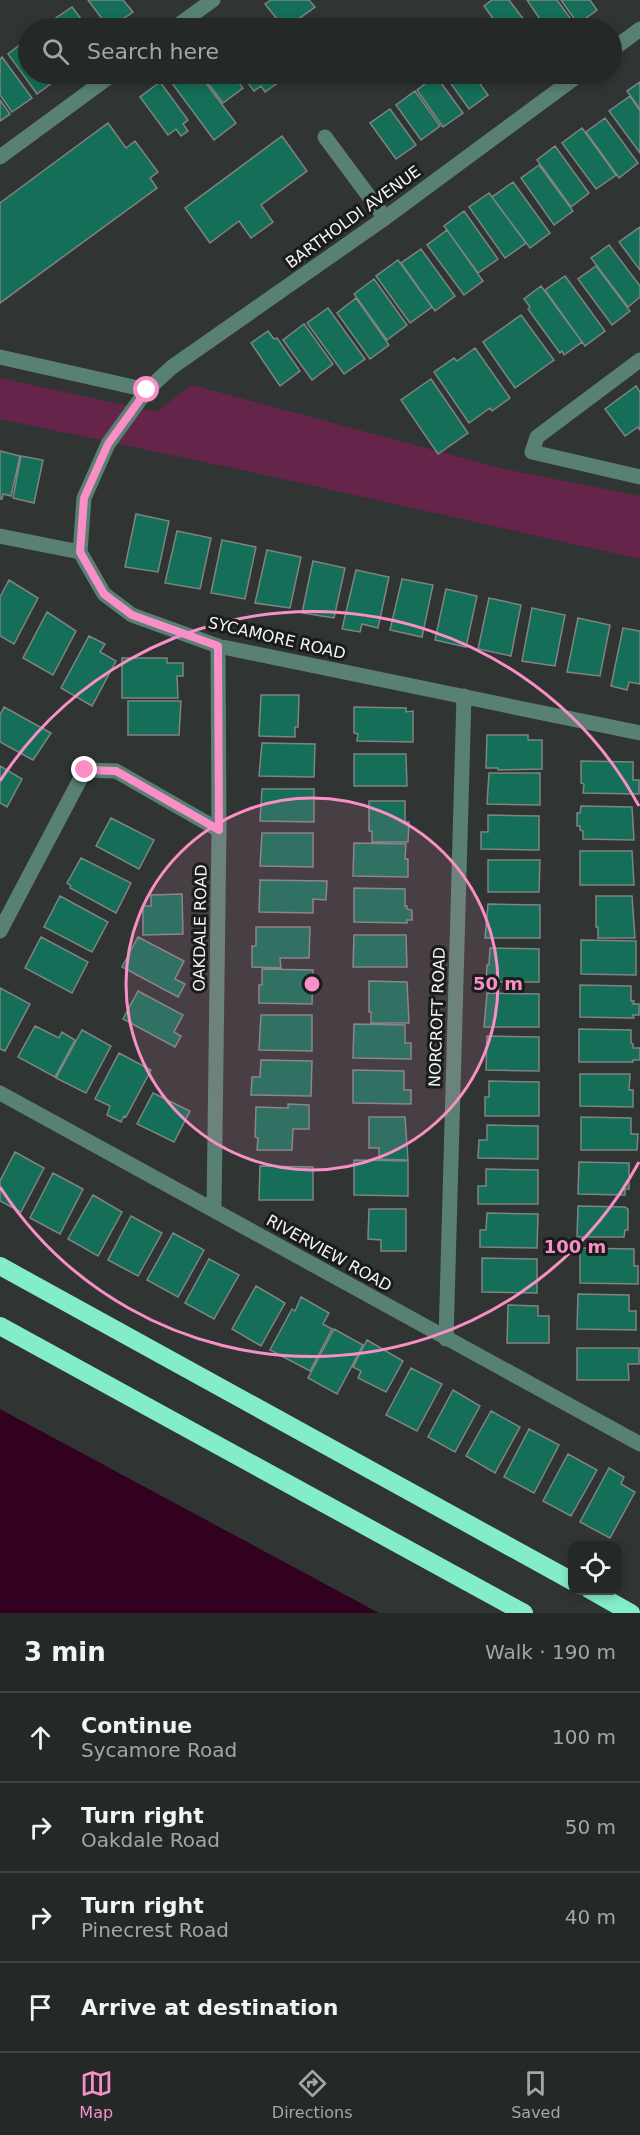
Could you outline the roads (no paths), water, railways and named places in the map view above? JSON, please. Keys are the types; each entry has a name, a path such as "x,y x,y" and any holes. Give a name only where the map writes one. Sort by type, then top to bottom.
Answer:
{"highway":[{"path":"0,1266 568,1578"},
{"path":"0,1326 524,1613"},
{"path":"599,1595 631,1613"}],"street":[{"path":"188,18 213,0"},
{"path":"622,42 640,29"},
{"path":"0,158 100,84"},
{"name":"BARTHOLDI AVENUE","path":"147,390 172,367 385,218 566,84"},
{"path":"325,137 385,218"},
{"path":"0,357 147,390 108,444 84,498 80,552 0,536"},
{"path":"640,360 537,437 532,452 640,477"},
{"name":"SYCAMORE ROAD","path":"80,552 104,594 132,615 218,646 640,733"},
{"name":"OAKDALE ROAD","path":"214,1210 219,830 218,646"},
{"name":"NORCROFT ROAD","path":"446,1339 464,696"},
{"path":"0,931 85,770 116,771 219,830"},
{"name":"RIVERVIEW ROAD","path":"0,1093 640,1444"}]}
